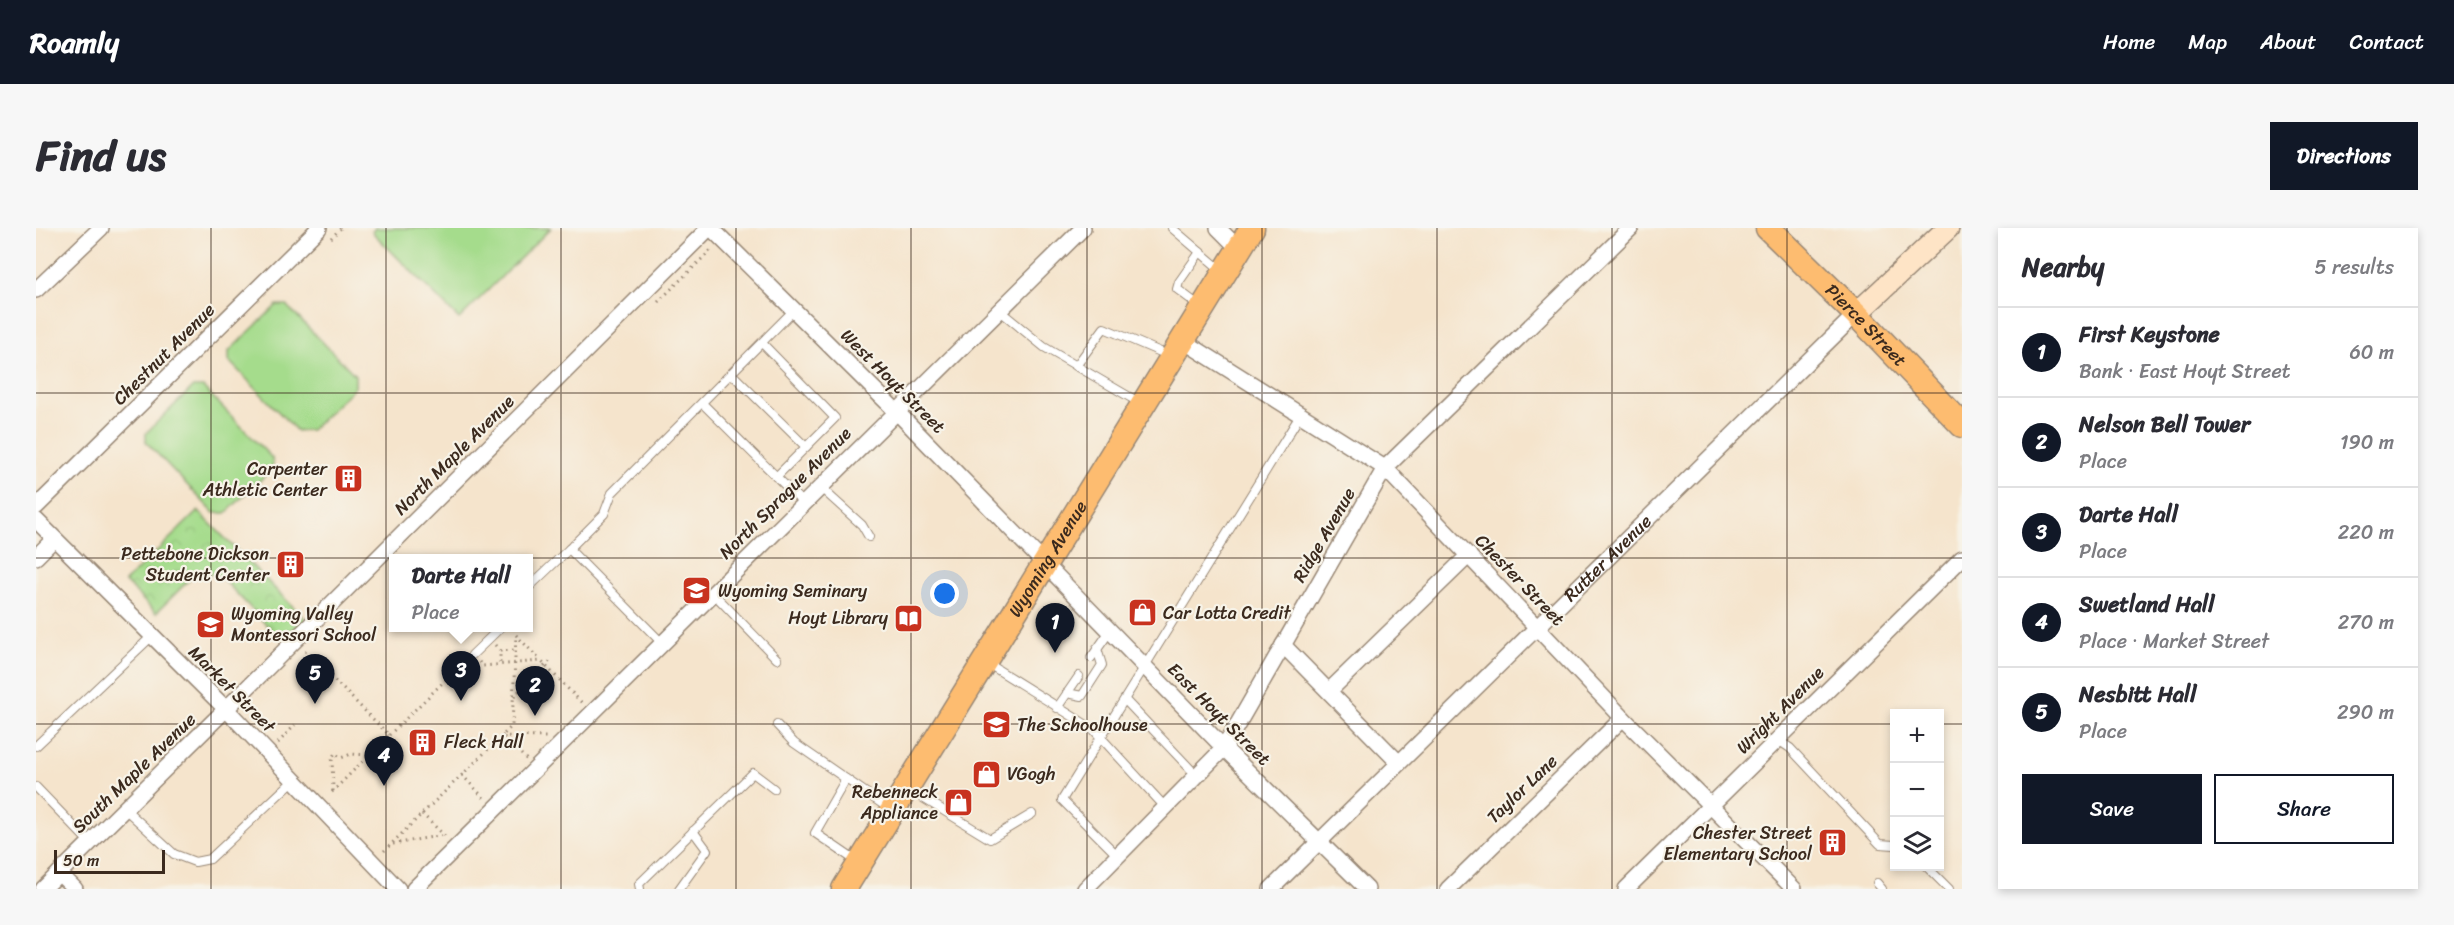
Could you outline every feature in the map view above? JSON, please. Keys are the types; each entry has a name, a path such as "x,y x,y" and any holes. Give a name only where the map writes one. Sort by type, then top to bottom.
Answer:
{"main road":[{"name":"Wyoming Avenue","path":"844,889 1252,228"},
{"name":"Pierce Street","path":"1768,228 1856,314 1962,425"},
{"name":"Rutter Avenue","path":"1856,314 1948,228"}],"street":[{"path":"36,290 100,228"},
{"name":"Chestnut Avenue","path":"36,507 319,228"},
{"name":"West Hoyt Street","path":"710,228 896,411 1044,564"},
{"name":"North Maple Avenue","path":"226,710 710,228"},
{"name":"North Sprague Avenue","path":"414,889 1083,228"},
{"path":"1218,228 1239,249"},
{"name":"Ridge Avenue","path":"1086,889 1224,748 1385,468 1631,228"},
{"name":"Rutter Avenue","path":"1271,889 1856,314"},
{"name":"Chester Street","path":"1177,349 1301,414 1385,468 1538,626 1623,718 1794,889"},
{"name":"Market Street","path":"36,520 226,710 398,889"},
{"path":"36,557 54,539"},
{"path":"1329,691 1469,555"},
{"name":"Wright Avenue","path":"1626,889 1962,558"},
{"name":"East Hoyt Street","path":"1044,564 1224,748 1367,889"},
{"path":"1283,645 1399,763"},
{"name":"South Maple Avenue","path":"43,889 226,710"},
{"name":"Taylor Lane","path":"1448,889 1623,718"},
{"path":"59,873 75,889"}],"lane":[{"path":"1172,228 1224,272"},
{"path":"1200,252 1179,282 1177,289 1203,308"},
{"path":"533,583 604,514 612,493 794,310"},
{"path":"999,310 1044,347 1143,405"},
{"path":"1076,366 1104,328 1177,349"},
{"path":"762,343 836,418 776,477"},
{"path":"732,374 806,447"},
{"path":"702,403 803,503"},
{"path":"1119,857 1062,800 1301,414"},
{"path":"820,487 862,525 869,537"},
{"path":"569,549 662,643"},
{"path":"712,593 777,659"},
{"path":"1091,658 1110,631"},
{"path":"472,655 495,632"},
{"path":"36,746 152,636"},
{"path":"1067,693 1082,696 1102,665 1097,649"},
{"path":"983,661 1093,729 1166,808"},
{"path":"1057,708 1079,676"},
{"path":"1125,700 1197,776"},
{"path":"777,724 794,743 892,811"},
{"path":"1778,740 1790,748 1880,844 1890,845"},
{"path":"640,889 639,884 753,773 774,789"},
{"path":"846,779 815,833 860,863"},
{"path":"125,809 174,854 195,862 210,859 294,780"},
{"path":"36,787 90,843"},
{"path":"906,788 990,839 1032,814"},
{"path":"680,889 707,850 693,831"},
{"path":"1930,871 1949,889"}],"path":[{"path":"324,245 341,228"},
{"path":"654,306 713,248 721,256"},
{"path":"513,632 584,704"},
{"path":"376,843 384,851 512,726 516,635"},
{"path":"488,639 500,651 500,665"},
{"path":"500,651 515,650"},
{"path":"306,651 389,735"},
{"path":"329,795 472,655 483,666 541,661"},
{"path":"513,698 551,660"},
{"path":"285,751 278,743 295,725"},
{"path":"502,736 550,737 543,745"},
{"path":"502,736 527,760"},
{"path":"519,768 535,752"},
{"path":"333,790 332,758 335,753 341,758 351,754 369,755"},
{"path":"462,775 487,800 479,808"},
{"path":"321,788 336,803"},
{"path":"422,814 448,838"},
{"path":"392,844 444,835"}],"green space":[{"path":"375,228 551,228 459,319 372,232"},
{"path":"277,305 286,305 355,375 355,387 311,430 297,431 229,361 229,351"},
{"path":"193,387 203,387 272,458 273,468 226,513 214,513 146,442 146,433"},
{"path":"198,511 309,623 277,636 222,578 207,573 195,574 156,613 125,582"}],"place":[{"name":"Carpenter Athletic Center","path":"348,479"},
{"name":"Pettebone Dickson Student Center","path":"290,564"},
{"name":"Wyoming Seminary","path":"697,591"},
{"name":"Car Lotta Credit","path":"1142,613"},
{"name":"Hoyt Library","path":"909,618"},
{"name":"Wyoming Valley Montessori School","path":"210,624"},
{"name":"First Keystone","path":"1055,653"},
{"name":"Darte Hall","path":"461,701"},
{"name":"Nesbitt Hall","path":"315,704"},
{"name":"Nelson Bell Tower","path":"535,716"},
{"name":"The Schoolhouse","path":"996,725"},
{"name":"Fleck Hall","path":"423,742"},
{"name":"VGogh","path":"986,774"},
{"name":"Swetland Hall","path":"384,786"},
{"name":"Rebenneck Appliance","path":"959,802"},
{"name":"Chester Street Elementary School","path":"1833,843"}]}
